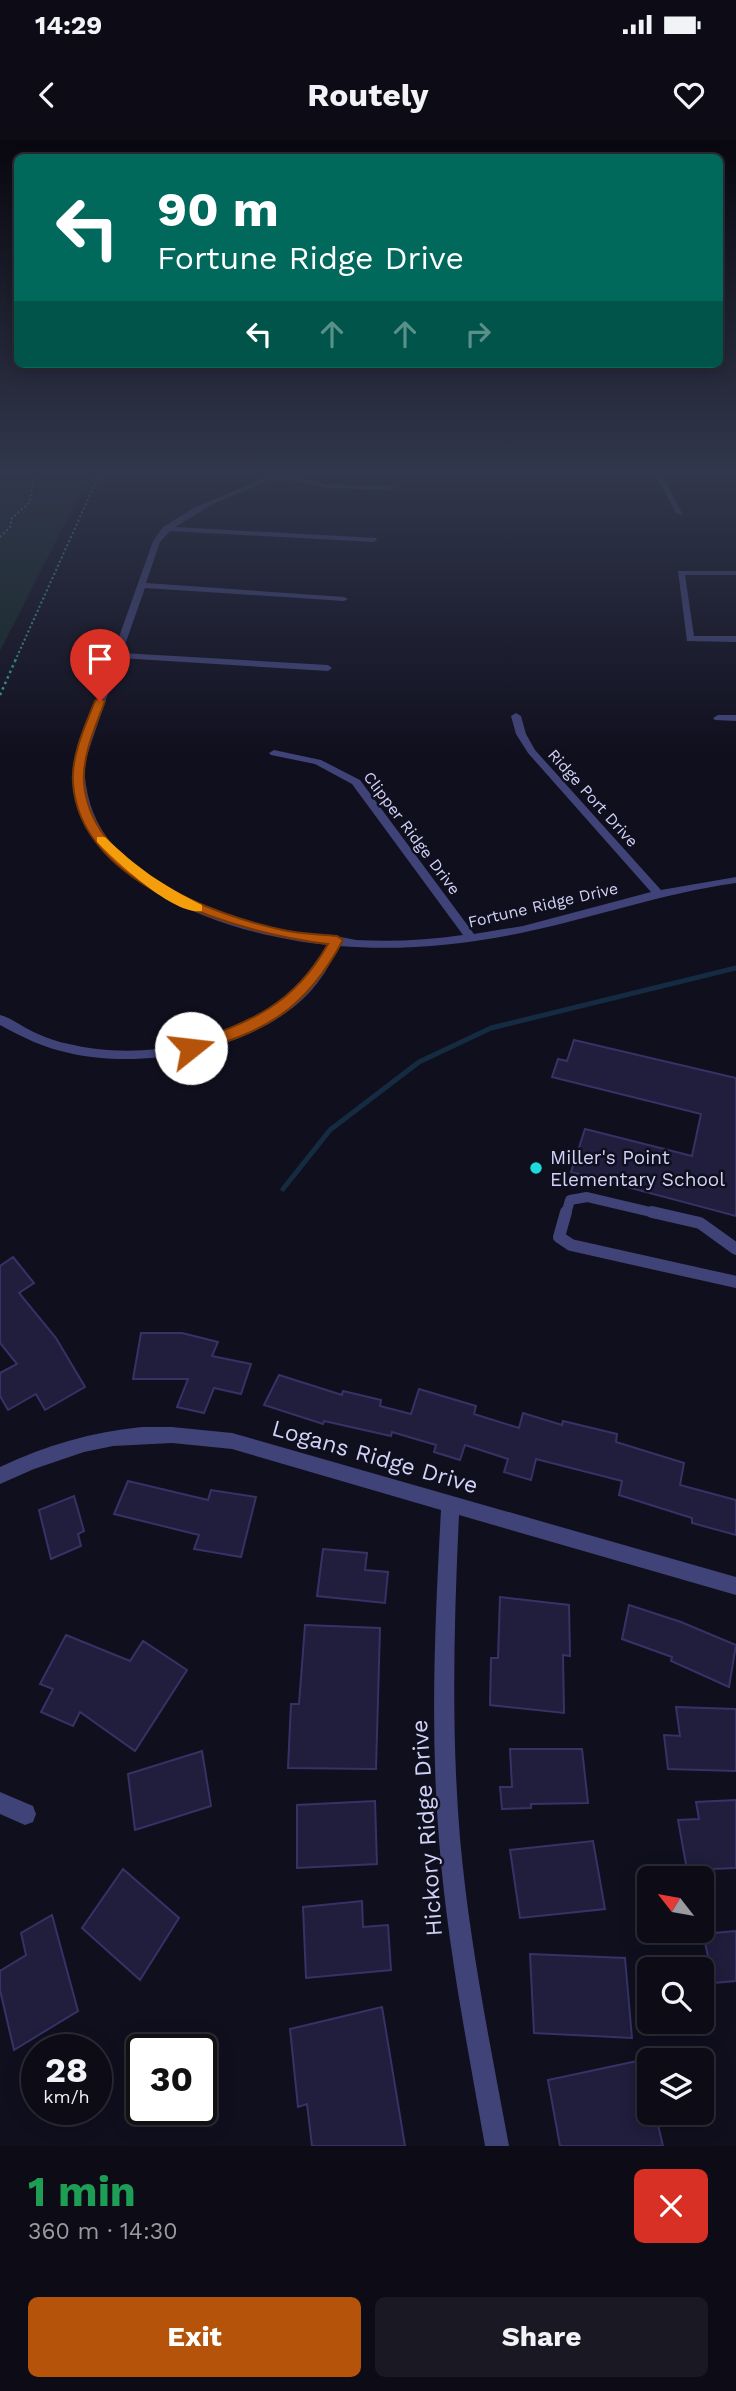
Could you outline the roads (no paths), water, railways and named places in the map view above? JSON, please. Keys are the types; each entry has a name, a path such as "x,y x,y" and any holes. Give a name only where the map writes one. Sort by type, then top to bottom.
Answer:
{"street":[{"name":"Fortune Ridge Drive","path":"147,569 79,764 81,799 96,833 132,871 182,901 247,926 284,934 403,944 522,929 658,894 736,880"},
{"path":"736,573 681,573 690,639 736,639"},
{"path":"141,586 344,599"},
{"path":"117,655 328,668"},
{"name":"Ridge Port Drive","path":"516,716 521,734 531,751 658,894"},
{"path":"718,718 736,718"},
{"name":"Clipper Ridge Drive","path":"274,753 318,762 356,782 471,937"},
{"path":"0,1019 18,1032 43,1043 105,1054 148,1054 191,1048 250,1028 283,1008 318,974 337,940"},
{"name":"Logans Ridge Drive","path":"0,1476 78,1444 106,1437 168,1433 232,1441 736,1586"},
{"name":"Hickory Ridge Drive","path":"450,1504 443,1661 449,1836 457,1912 497,2146"},
{"path":"0,1803 25,1814"}],"lane":[{"path":"736,1249 700,1223 587,1197 570,1200 559,1237 571,1245 736,1282"}],"waterway":[{"path":"283,1189 330,1130 419,1062 491,1028 736,968"}],"place":[{"name":"Miller's Point Elementary School","path":"536,1168"}]}
